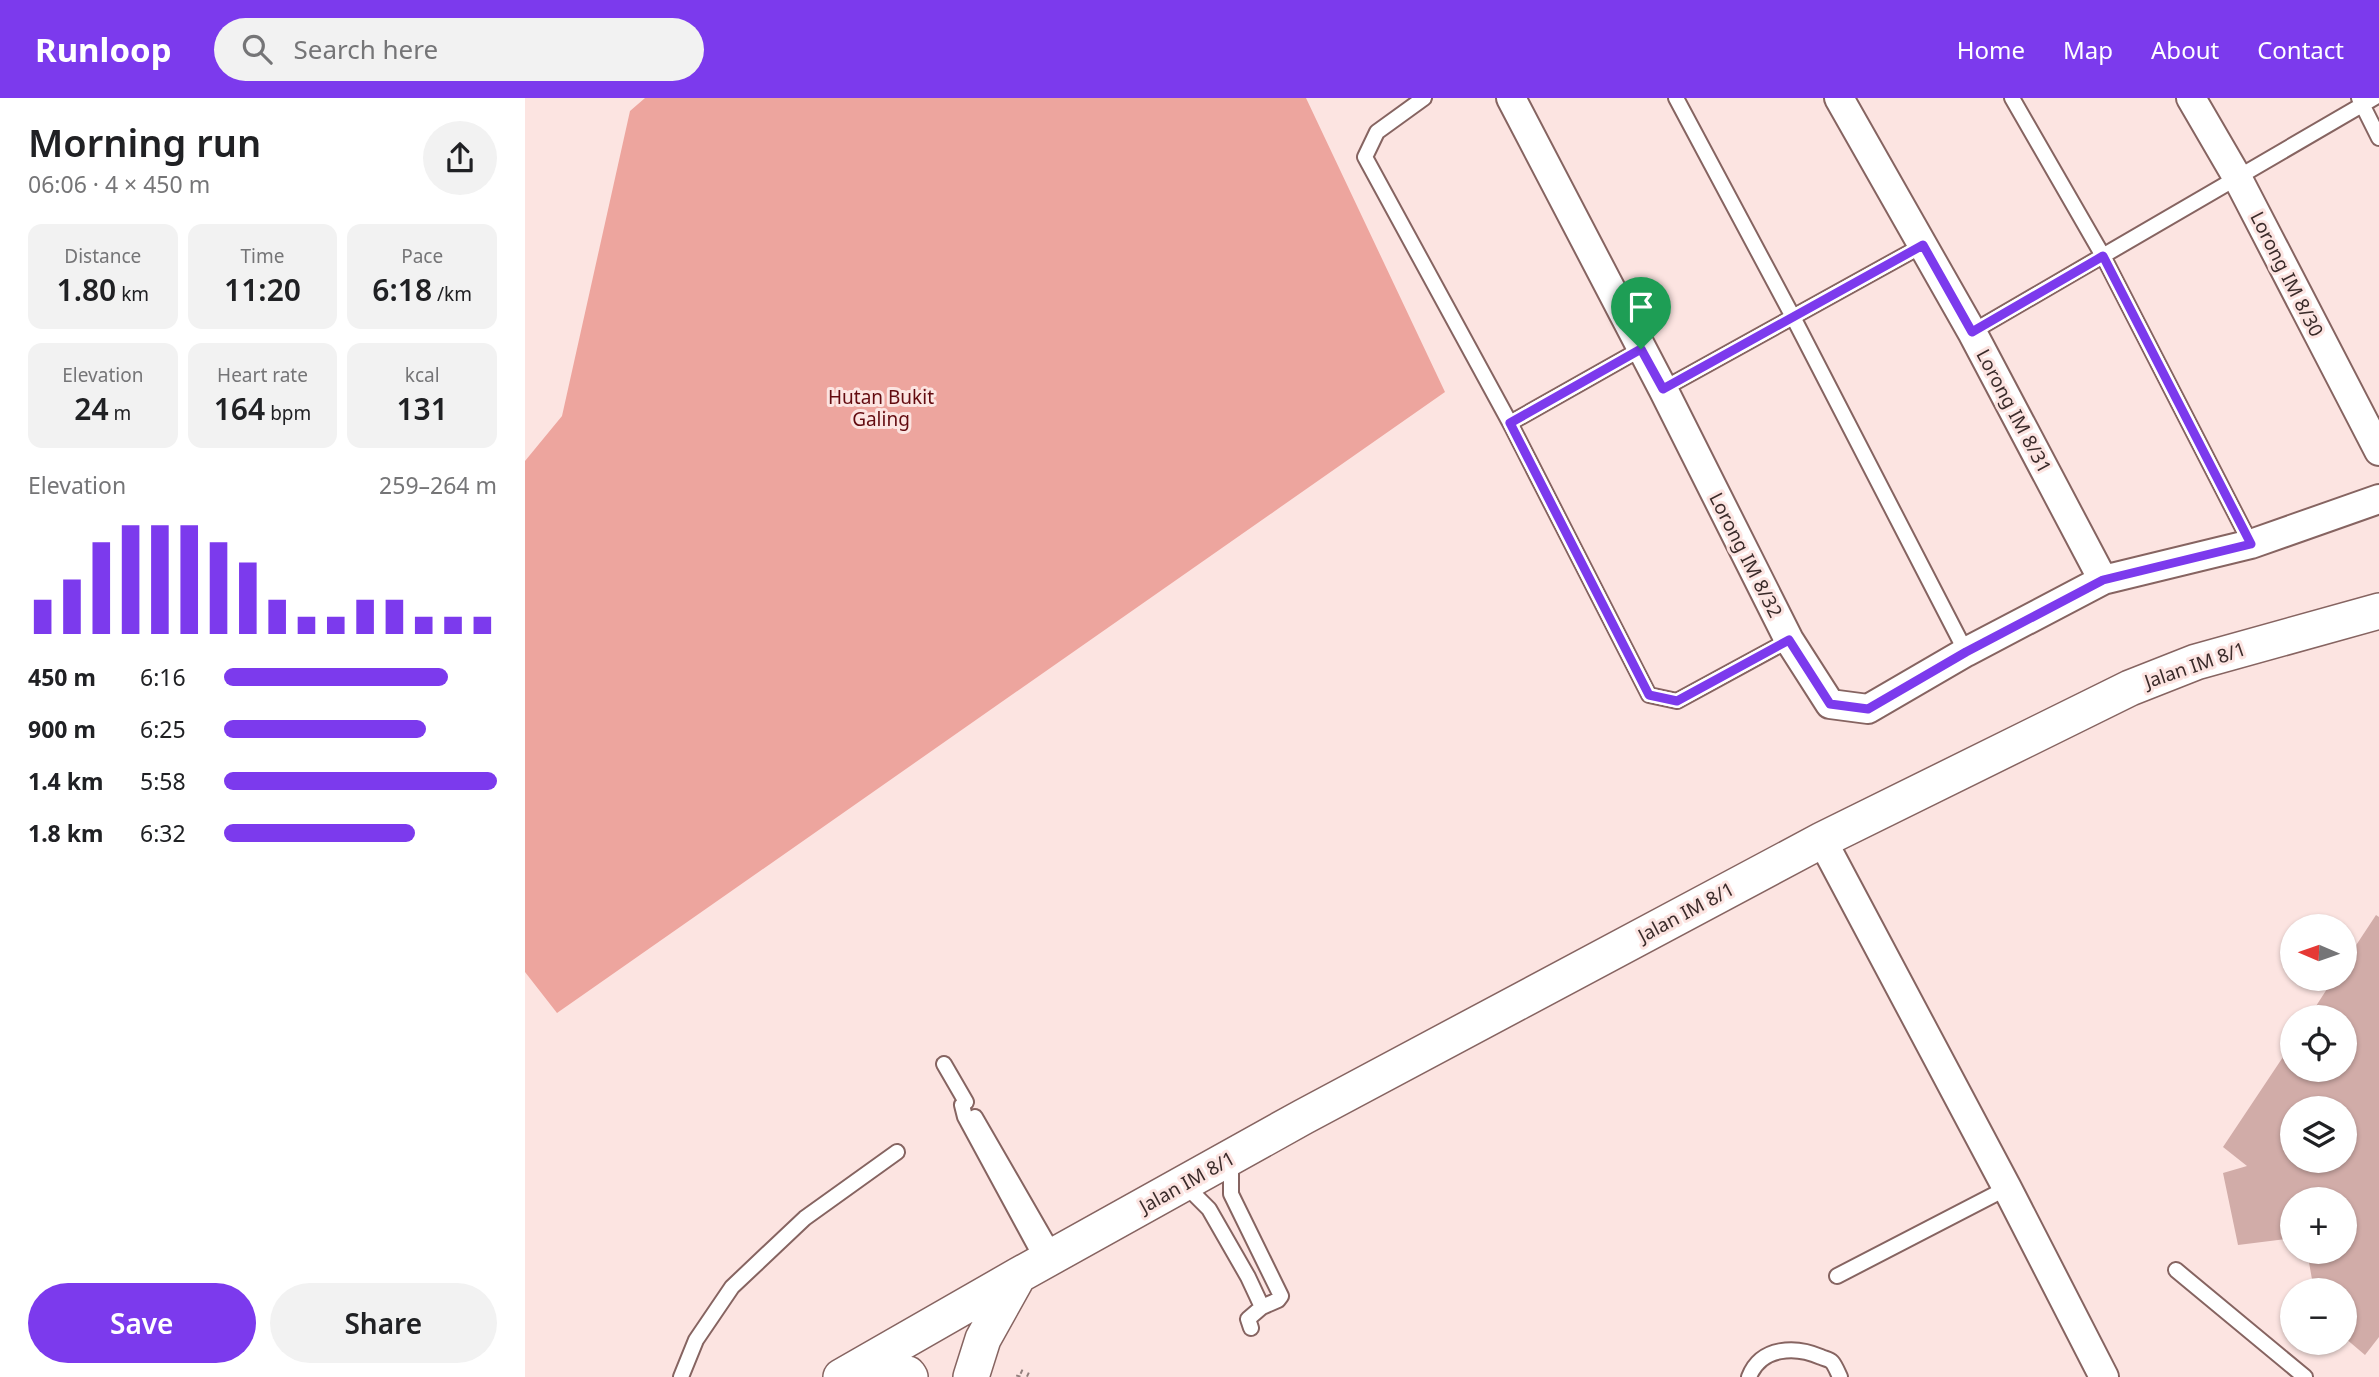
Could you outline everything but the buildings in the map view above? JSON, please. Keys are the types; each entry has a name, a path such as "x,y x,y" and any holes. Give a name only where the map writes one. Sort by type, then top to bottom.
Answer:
{"street":[{"name":"Lorong IM 8/32","path":"1511,98 1663,389 1789,640 1830,704 1868,709 1966,652 2103,580 2251,544 2379,499"},
{"name":"Lorong IM 8/31","path":"1839,98 1972,332 2103,580"},
{"name":"Lorong IM 8/30","path":"2191,98 2238,177 2379,451"},
{"name":"Jalan IM 8/1","path":"841,1377 1303,1117 1822,840 2130,688 2196,662 2379,611"},
{"path":"1822,840 2104,1377"},
{"name":"Jalan IM 8/1","path":"971,1377 983,1339 998,1308 1039,1264"},
{"path":"851,1377 892,1372 908,1374 910,1377"}],"lane":[{"path":"1424,98 1377,132 1365,157 1510,423 1649,695 1677,701 1789,640"},
{"path":"1676,98 1966,652"},
{"path":"2011,98 2103,256 2251,544"},
{"path":"1972,332 2365,100 2379,138"},
{"path":"1663,389 1923,245"},
{"path":"1510,423 1641,349"},
{"path":"944,1064 966,1102 962,1105 965,1118 1039,1264"},
{"path":"681,1377 696,1340 732,1287 805,1218 897,1152"},
{"path":"1231,1159 1231,1194 1281,1296 1248,1319 1251,1328"},
{"path":"1185,1184 1209,1209 1262,1307"},
{"path":"1837,1276 2007,1188"},
{"path":"2176,1270 2305,1377"},
{"path":"1749,1377 1765,1357 1785,1348 1807,1351 1831,1362 1840,1377"}],"path":[{"path":"1018,1377 1020,1371 1033,1377"}],"green space":[{"name":"Hutan Bukit Galing","path":"645,98 1306,98 1445,392 557,1013 525,972 525,461 562,416 630,111"}],"route":[{"path":"1923,245 1972,332 2103,256 2251,544 2103,580 1966,652 1868,709 1830,704 1789,640 1677,701 1649,695 1510,423 1641,349 1663,389 1923,245"}]}
